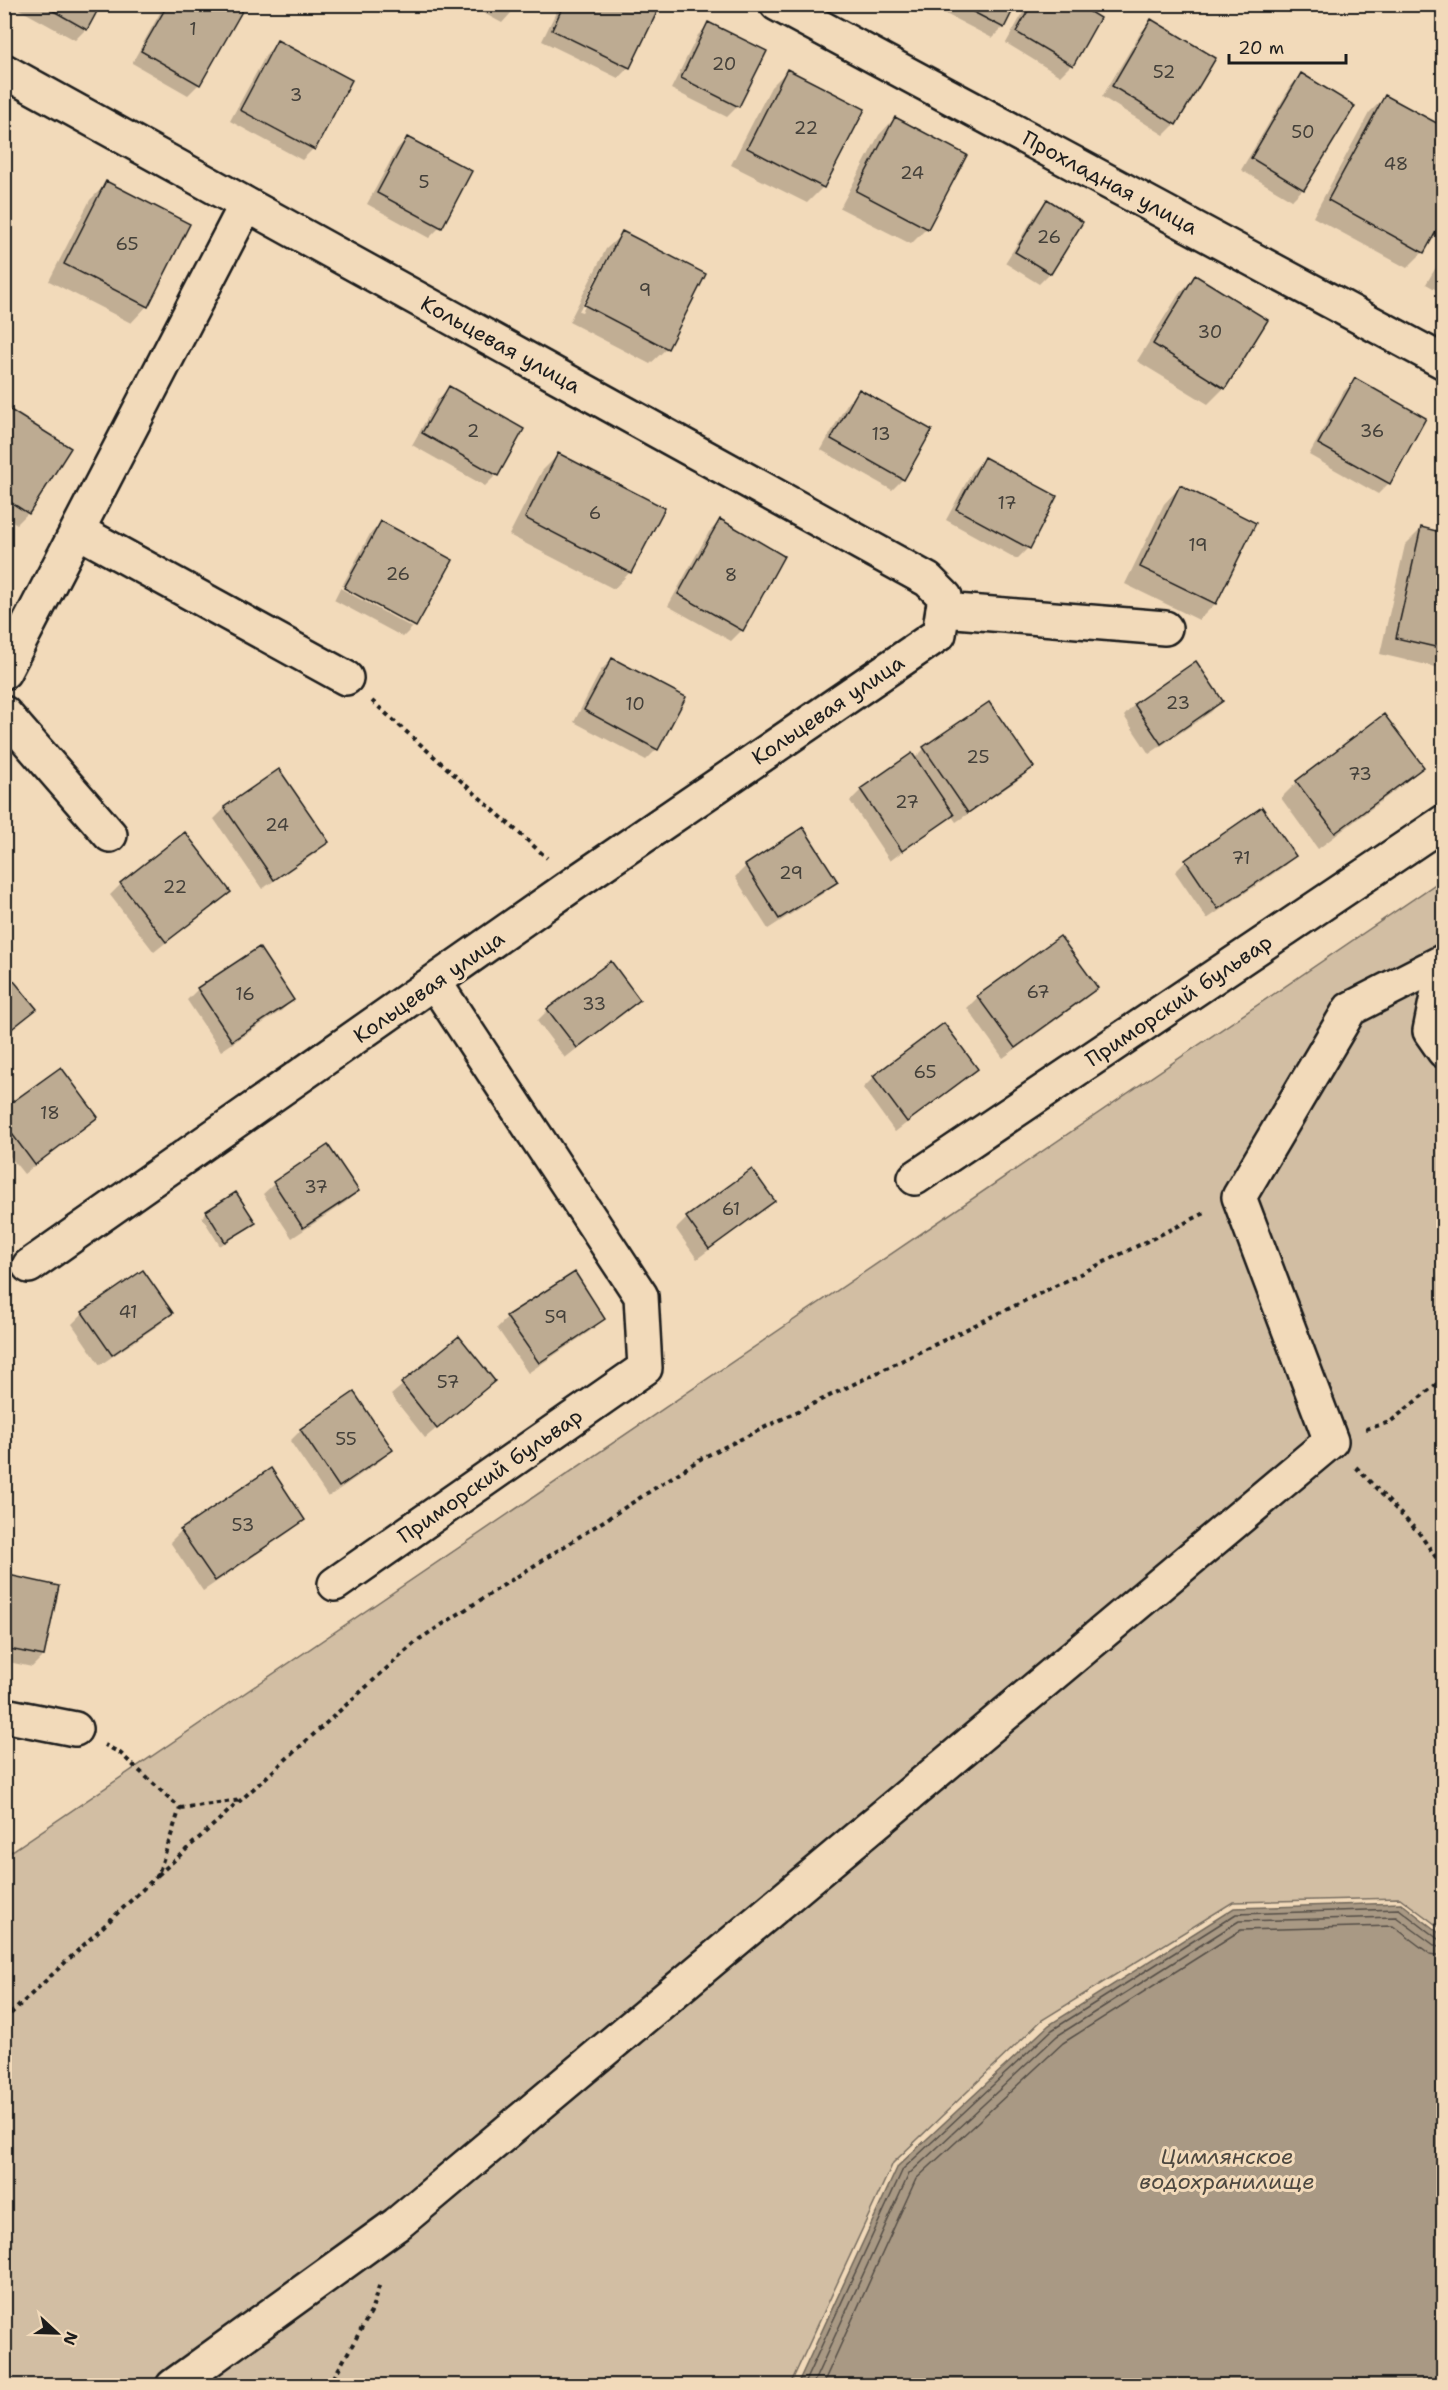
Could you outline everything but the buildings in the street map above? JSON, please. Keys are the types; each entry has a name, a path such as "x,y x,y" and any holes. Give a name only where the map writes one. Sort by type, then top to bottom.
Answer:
{"street":[{"name":"Прохладная улица","path":"777,4 1443,362"},
{"name":"Кольцевая улица","path":"4,71 928,580 945,597 939,634 575,883 29,1266"},
{"path":"4,672 246,205"},
{"path":"78,531 346,678"},
{"path":"943,610 1165,628"},
{"path":"4,713 110,835"},
{"name":"Приморский бульвар","path":"915,1178 1443,822"},
{"path":"1443,962 1430,1031 1443,1051"},
{"path":"173,2385 397,2224 1331,1441 1239,1197 1350,1009 1443,962"},
{"name":"Приморский бульвар","path":"335,1584 645,1368 641,1296 435,983"},
{"path":"4,1715 75,1729"}],"path":[{"path":"346,678 575,883"},
{"path":"4,2020 158,1875 418,1640 702,1458 1064,1279 1239,1197"},
{"path":"1443,1378 1390,1422 1331,1441 1419,1533 1443,1569"},
{"path":"75,1729 120,1753 180,1808 241,1800"},
{"path":"158,1875 180,1808"},
{"path":"329,2385 372,2312 381,2279"}],"shaded area":[{"path":"1443,879 1443,1930 1400,1898 1233,1902 1042,2020 893,2163 790,2385 5,2386 5,1856"}],"water":[{"name":"Цимлянское водохранилище","path":"1401,1903 1443,1936 1443,2385 797,2385 898,2166 1049,2025 1234,1908"}]}
